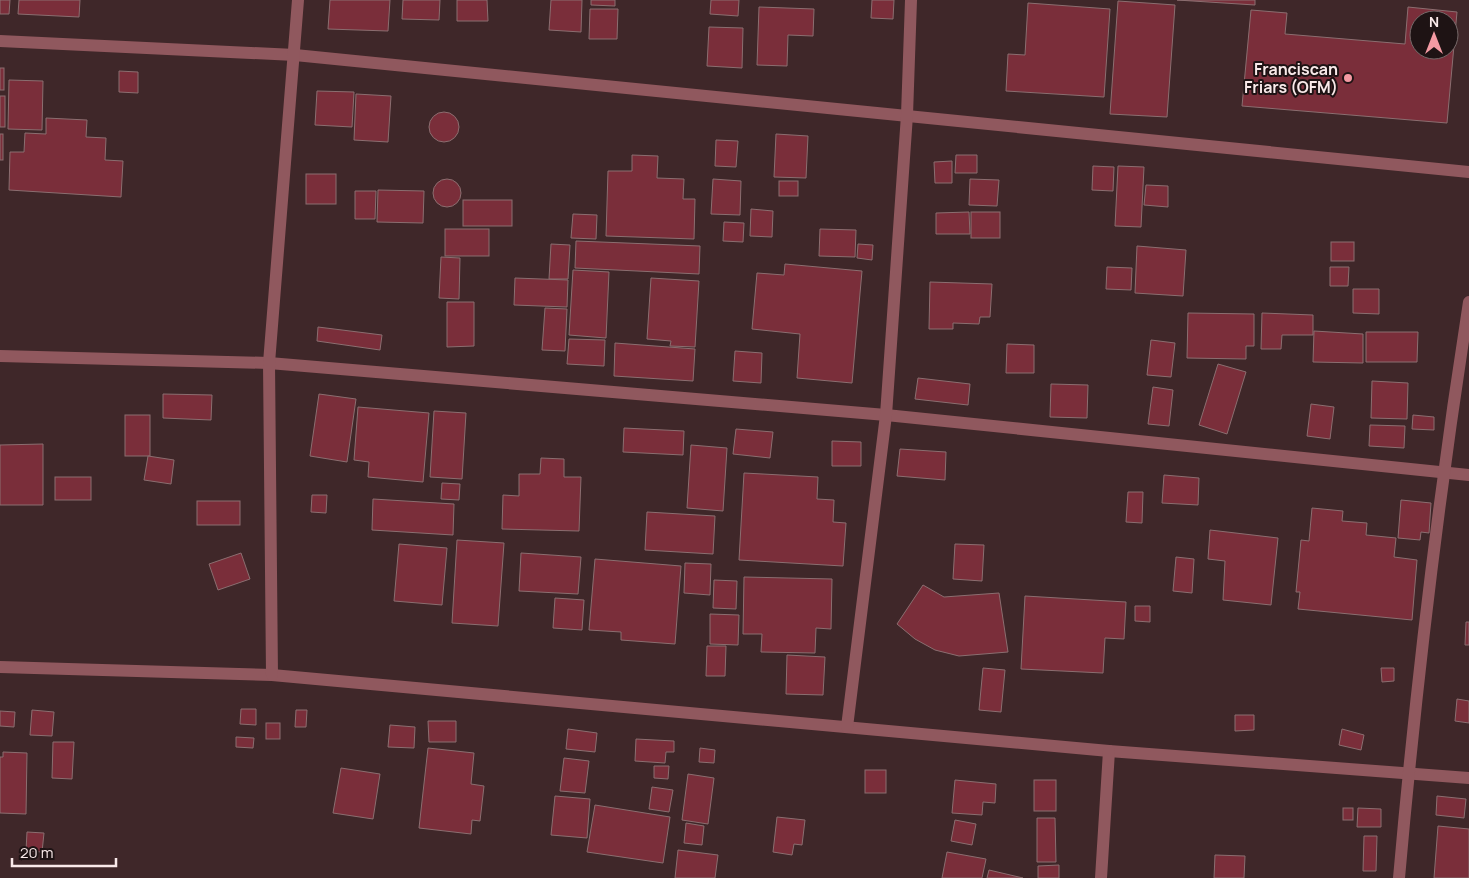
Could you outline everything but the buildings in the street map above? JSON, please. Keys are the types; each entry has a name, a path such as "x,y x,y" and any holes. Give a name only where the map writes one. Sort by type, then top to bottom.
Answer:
{"street":[{"path":"272,675 269,363 298,0"},
{"path":"847,727 886,415 906,115 911,0"},
{"path":"0,41 295,55 1469,172"},
{"path":"1399,878 1408,772 1442,473 1469,302"},
{"path":"0,356 269,363 886,415 1469,475"},
{"path":"0,667 272,675 1109,751 1469,778"},
{"path":"1101,878 1109,751"}],"place":[{"name":"Franciscan Friars (OFM)","path":"1348,78"}]}
